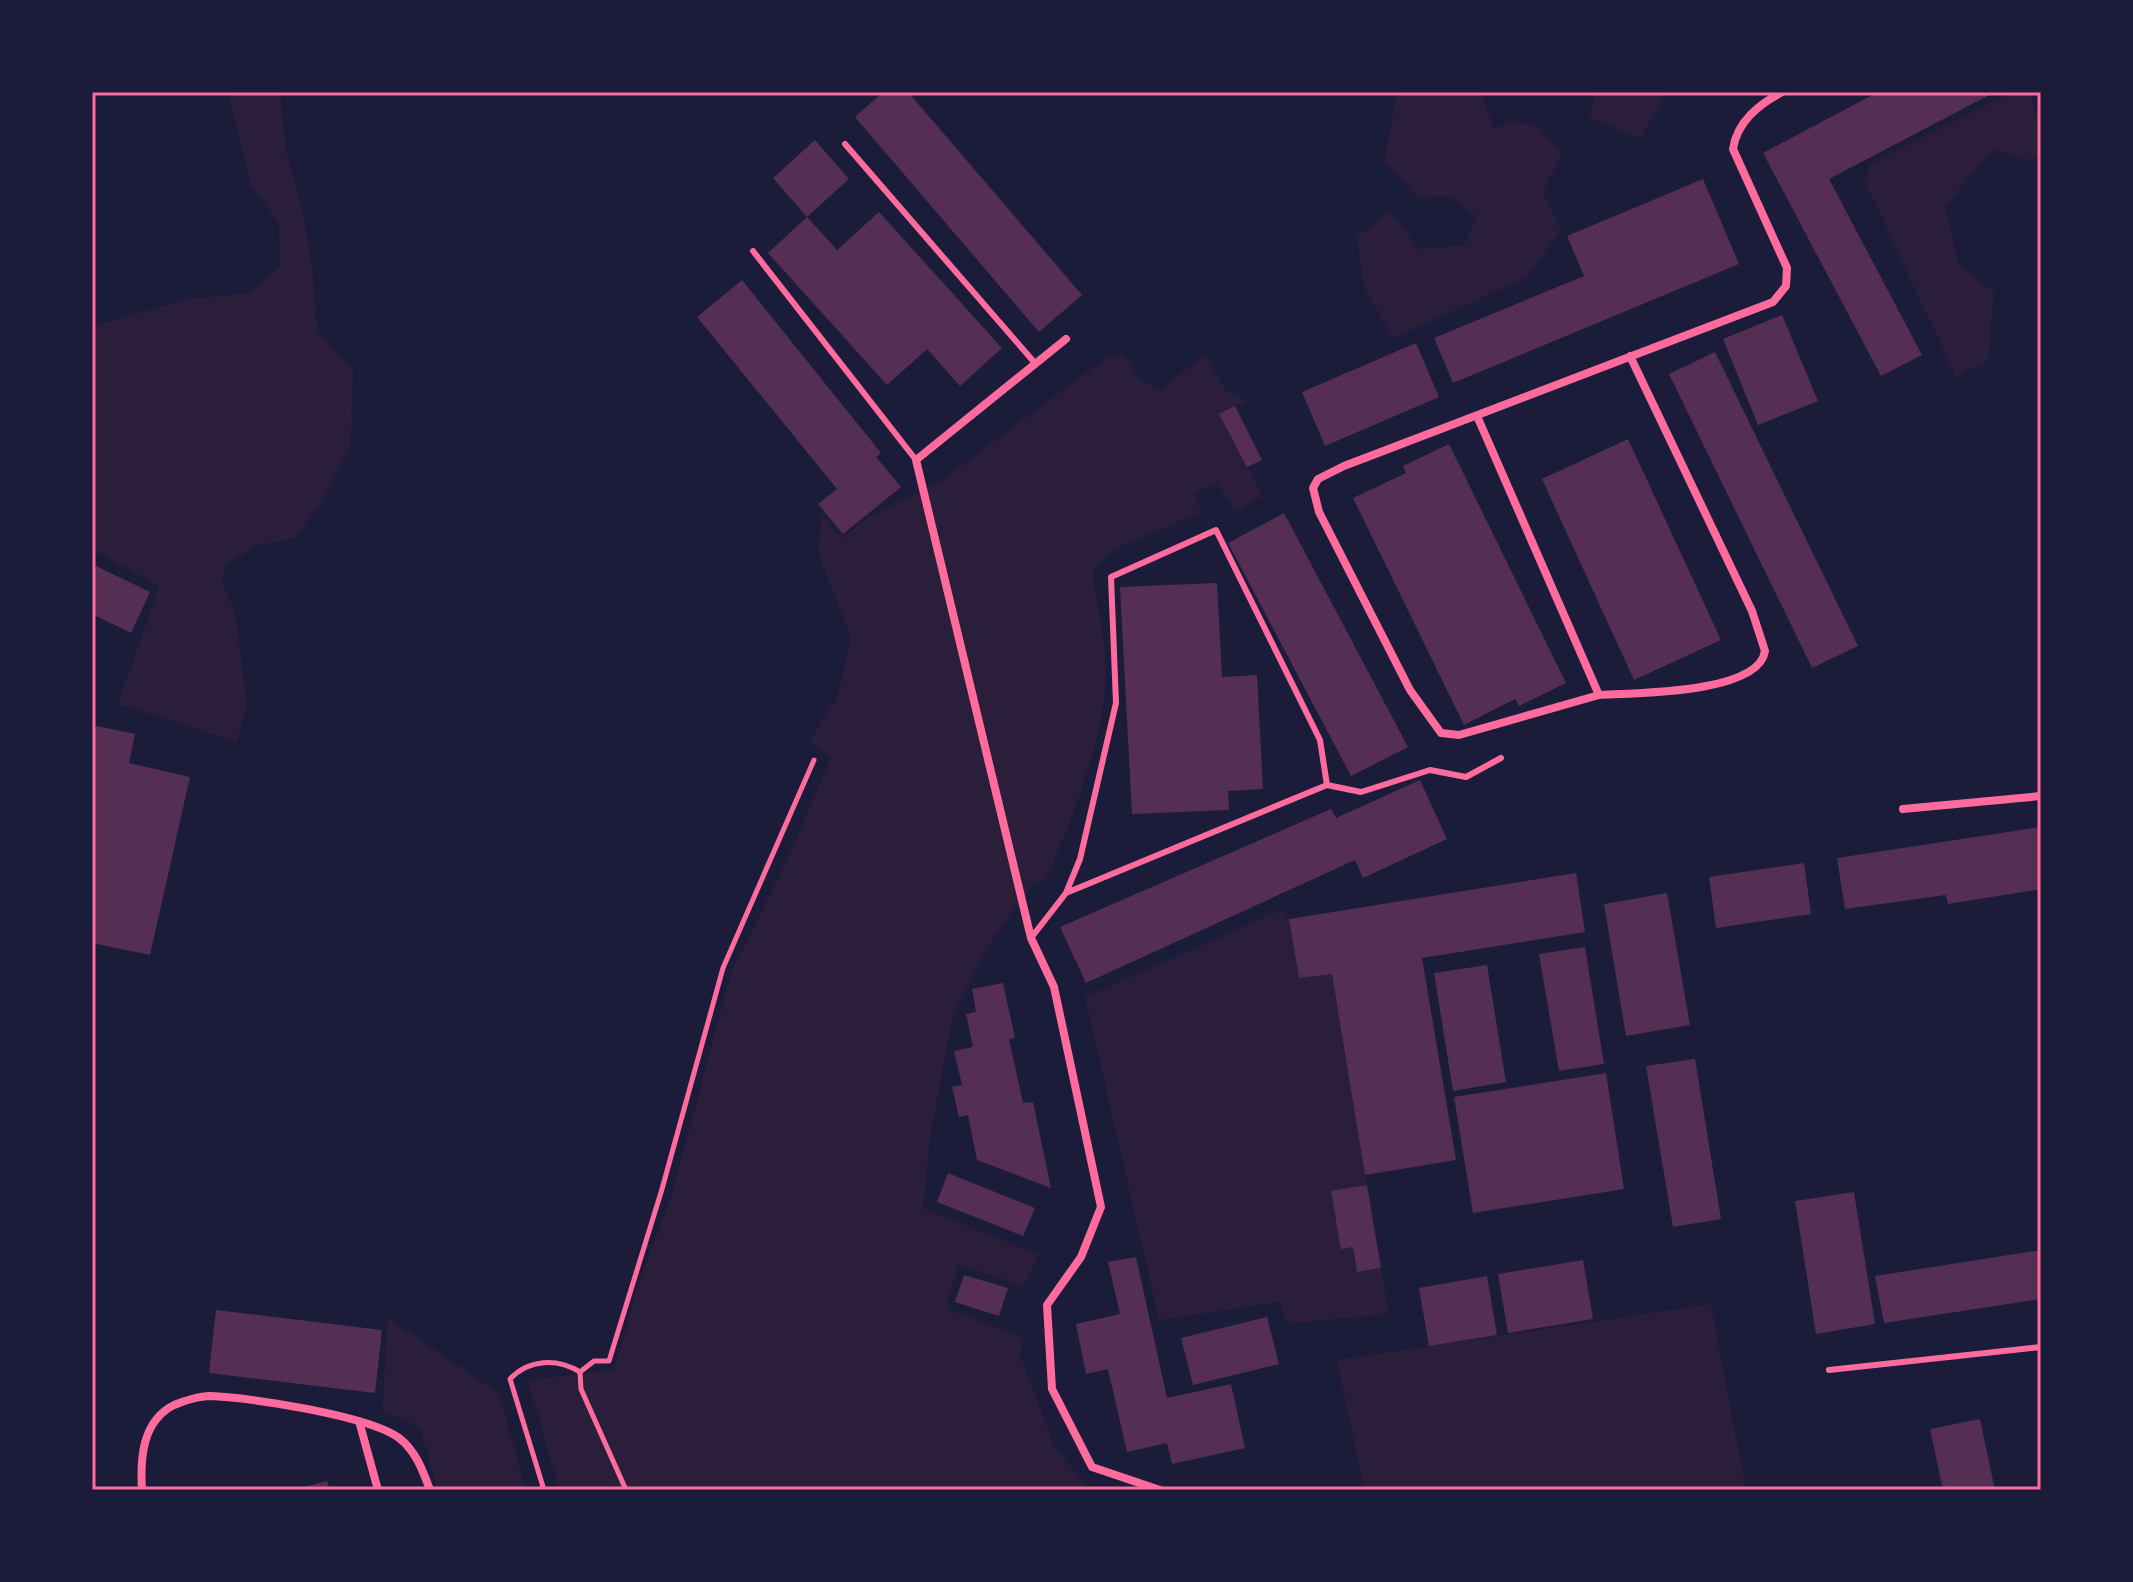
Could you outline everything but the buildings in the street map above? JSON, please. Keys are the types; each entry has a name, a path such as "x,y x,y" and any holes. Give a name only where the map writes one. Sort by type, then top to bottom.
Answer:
{"street":[{"path":"1630,356 1752,611 1765,651 1764,658 1750,672 1705,688 1599,695 1459,735 1441,733 1410,690 1319,512 1313,488 1318,479 1630,356 1773,302 1786,286 1787,268 1733,149 1736,133 1745,119 1782,92"},
{"path":"1066,339 916,460 1031,938 1054,987 1101,1207 1081,1257 1047,1305 1052,1389 1092,1467 1160,1490"},
{"path":"1477,416 1599,695"},
{"path":"1903,809 2041,796"},
{"path":"142,1490 140,1456 153,1424 173,1405 208,1396 359,1421 399,1438 419,1461 430,1490"},
{"path":"359,1421 378,1490"}],"lane":[{"path":"845,144 1034,362"},
{"path":"753,251 916,460"},
{"path":"1031,938 1066,893 1080,859 1116,703 1111,577 1216,530 1320,740 1327,785"},
{"path":"1066,893 1327,785 1361,792 1430,770 1466,777 1501,758"},
{"path":"1829,1370 2041,1347"}],"path":[{"path":"580,1372 594,1361 609,1361 662,1189 723,968 814,760"},
{"path":"544,1490 510,1379 522,1367 563,1362 580,1372"},
{"path":"580,1372 581,1389 626,1490"}],"shaded area":[{"path":"228,92 280,92 286,151 304,217 312,268 317,330 353,371 351,443 322,502 295,538 254,546 225,567 222,583 235,612 247,703 237,742 118,704 159,586 92,549 92,326 188,299 247,293 280,267 279,224 251,184"},
{"path":"1397,92 1480,92 1495,129 1508,122 1538,125 1562,155 1543,192 1561,230 1528,277 1393,338 1363,285 1357,236 1390,212 1419,249 1464,245 1477,217 1451,196 1417,197 1384,162"},
{"path":"1595,92 1668,92 1640,138 1589,117"},
{"path":"2012,92 2029,92 2041,126 2041,155 2030,160 1993,150 1945,206 1958,263 1994,292 1988,360 1956,377 1864,180 1870,164"},
{"path":"1124,353 1139,379 1160,390 1205,355 1226,391 1248,401 1219,414 1263,496 1236,511 1216,483 1194,494 1201,512 1111,551 1092,570 1106,668 1101,719 1094,747 1066,833 1045,880 1034,882 986,949 953,1015 930,1138 923,1208 1040,1255 1023,1286 958,1264 947,1309 1024,1337 1020,1354 1055,1448 1087,1485 1085,1490 559,1490 528,1380 614,1370 640,1279 672,1194 731,973 796,841 831,757 810,741 838,695 851,638 819,556 821,512 840,539 868,518 944,479 1105,359"},
{"path":"1283,909 1289,919 1299,978 1332,973 1367,1185 1331,1191 1353,1247 1357,1272 1381,1268 1389,1314 1288,1324 1280,1302 1159,1320 1085,997"},
{"path":"1711,1304 1746,1490 1364,1490 1337,1360"},
{"path":"388,1318 496,1391 503,1404 525,1490 437,1490 420,1427 382,1411"}]}
